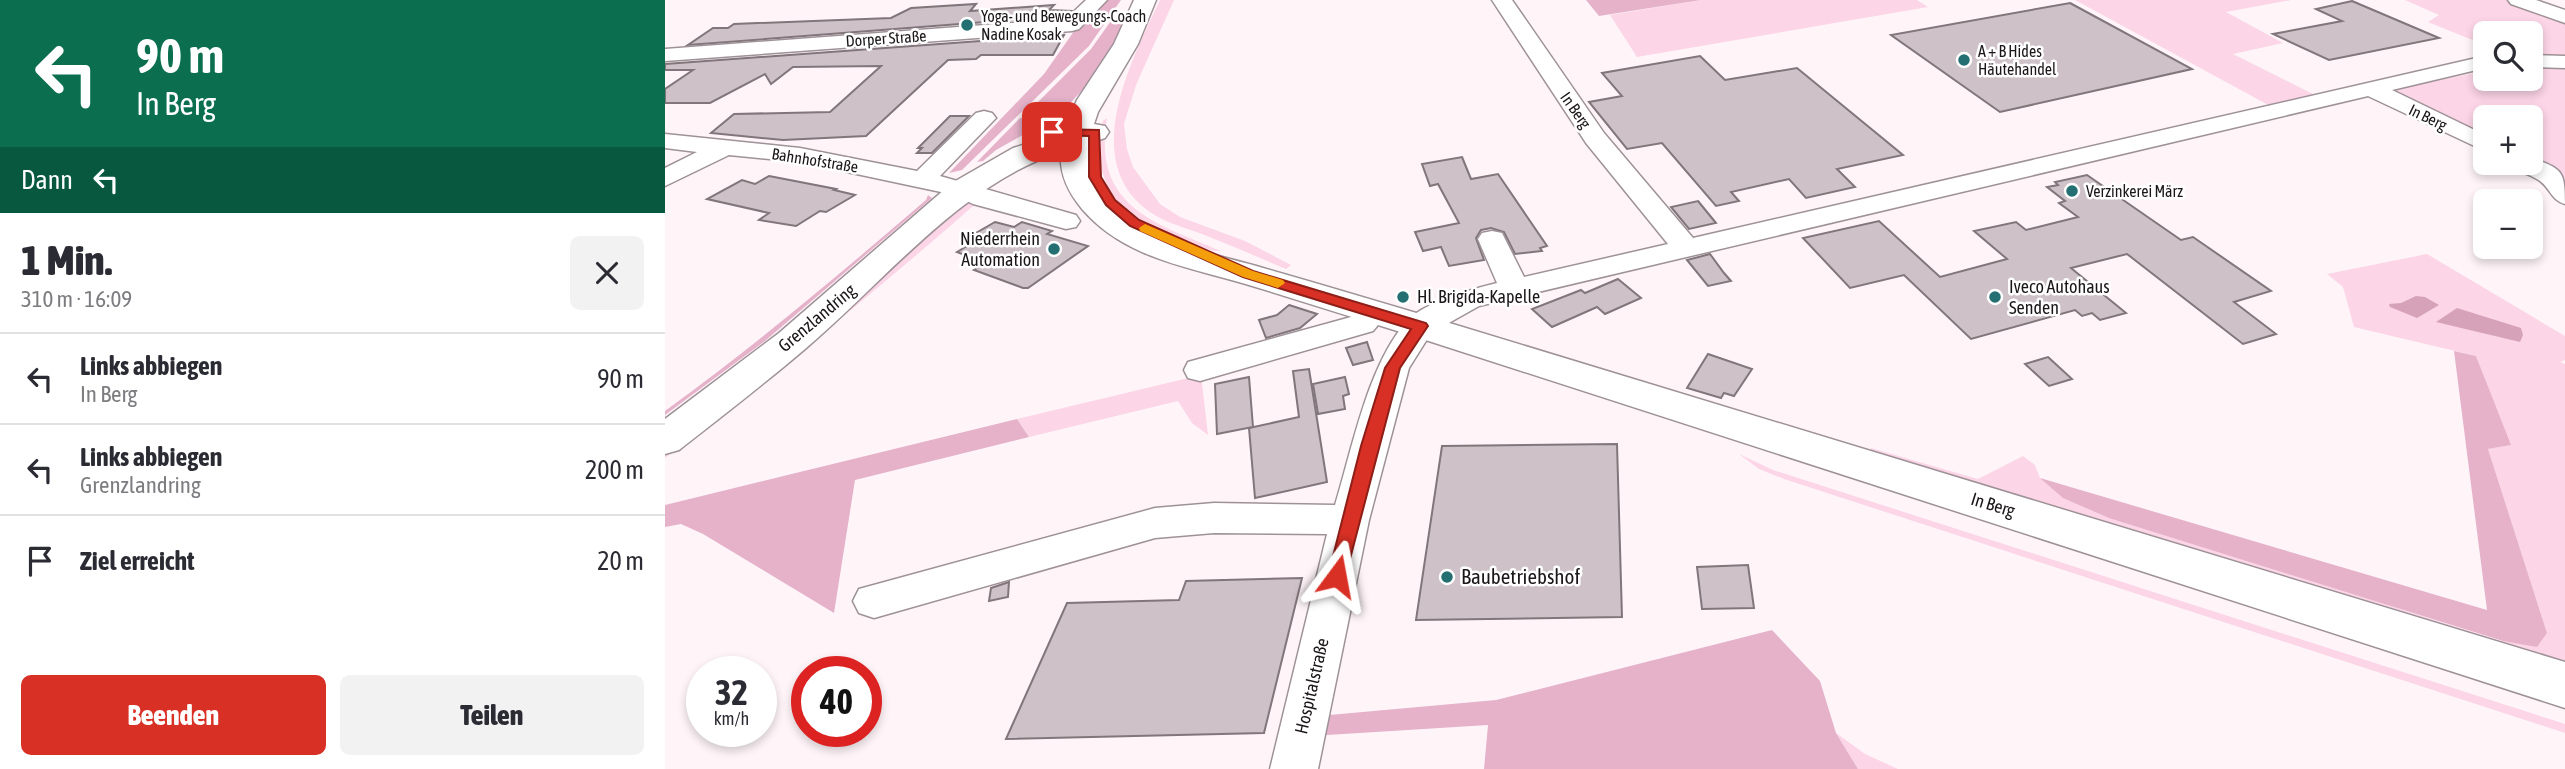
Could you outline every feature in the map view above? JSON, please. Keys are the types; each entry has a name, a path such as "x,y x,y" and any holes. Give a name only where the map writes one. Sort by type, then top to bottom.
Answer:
{"main road":[{"path":"1038,136 1064,118 1104,77 1125,45 1145,0"},
{"path":"1083,134 1125,53 1125,45"},
{"path":"1083,134 1104,77"},
{"name":"Grenzlandring","path":"963,189 969,179 990,159 1038,136 1083,134"},
{"name":"Grenzlandring","path":"665,440 792,341 963,189 1023,154 1083,134"},
{"name":"In Berg","path":"1083,134 1073,155 1078,178 1094,207 1125,232 1173,253 1420,326 2565,685"}],"street":[{"name":"Dorper Straße","path":"665,55 1072,25 1097,0"},
{"name":"In Berg","path":"1502,0 1595,138 1685,247"},
{"path":"2518,0 2565,17"},
{"path":"2543,61 2565,62"},
{"name":"In Berg","path":"1420,326 1469,299 2473,65"},
{"name":"In Berg","path":"2371,89 2473,138"},
{"path":"923,180 984,118"},
{"name":"Bahnhofstraße","path":"665,141 800,155 963,189 982,198 1066,221"},
{"path":"665,178 726,147"},
{"path":"2543,173 2550,176 2565,196"},
{"path":"1492,239 1514,288"},
{"path":"1200,370 1363,324 1373,313"},
{"name":"Hospitalstraße","path":"1294,769 1350,520 1393,368 1420,326"},
{"path":"874,601 1155,523 1215,519 1350,520"}],"shaded area":[{"path":"1100,0 1121,0 1089,46 962,170 949,173 1044,74"},
{"path":"1160,0 1174,0 1136,85 1124,124 1127,149 1133,167 1160,204 1180,217 1245,241 1291,265 1286,269 1162,219 1135,199 1120,175 1114,147 1116,117 1135,55"},
{"path":"1586,0 1701,0 1599,16"},
{"path":"1701,0 1917,0 1928,7 1637,57 1610,15"},
{"path":"2075,0 2291,0 2226,12 2283,43 2233,54 2317,96 2272,107"},
{"path":"2405,0 2514,0 2565,18 2565,59 2543,58 2543,21 2473,21 2473,40 2428,22 2439,15"},
{"path":"1113,18 1127,20 1106,65 1059,115 1028,112 1091,49"},
{"path":"2543,67 2565,67 2565,187 2559,178 2543,170 2543,105 2473,105 2473,135 2390,90 2473,73 2473,91 2543,91"},
{"path":"1020,118 1048,121 996,150 983,161 977,162"},
{"path":"1107,118 1105,148 1109,172 1119,191 1133,207 1152,220 1221,251 1158,232 1142,224 1117,201 1102,172 1099,156 1103,121"},
{"path":"928,195 932,198 765,341 665,415 665,411 830,281 926,200"},
{"path":"973,203 973,206 859,303 665,458 665,450 832,319 966,204"},
{"path":"2427,254 2565,336 2565,360 2560,362 2565,364 2565,674 1868,457 1871,448 1978,479 2023,456 2035,465 2040,478 2400,609 2498,640 2537,646 2547,633 2488,449 2510,445 2476,356 2354,327 2343,287 2327,274"},
{"path":"2416,296 2425,297 2439,305 2417,318 2390,307 2389,304 2401,303"},
{"path":"2457,308 2521,328 2523,335 2520,342 2436,322"},
{"path":"2454,351 2476,356 2511,445 2488,449 2547,633 2537,647 2503,641 2109,518 2063,498 2040,478 2487,610"},
{"path":"1201,375 1208,435 1192,423 1178,401 1029,437 1017,419"},
{"path":"1017,419 1029,437 855,480 834,613 703,534 681,524 665,527 665,505"},
{"path":"1739,454 1773,470 2565,724 2565,733 1784,479 1759,469"},
{"path":"1772,630 1820,681 1836,733 1858,769 1484,769 1488,725 1311,736 1318,716 1496,700"},
{"path":"1836,733 1865,754 1898,769 1858,769"}],"building":[{"path":"2352,1 2439,38 2329,60 2273,34 2342,21 2316,9"},
{"path":"2070,3 2192,69 2000,112 1891,35"},
{"path":"976,4 970,11 1054,5 1049,10 1071,11 1065,16 688,45 713,28 728,28 734,24 891,18 911,8"},
{"path":"1064,35 1053,55 981,55 976,59 948,60 866,136 783,140 711,133 734,114 830,112 881,66 793,67 771,84 765,74 710,103 665,103 665,89 693,70 665,70 665,64"},
{"path":"1700,56 1725,80 1797,68 1903,155 1837,169 1855,187 1806,198 1789,179 1731,192 1739,201 1716,206 1662,143 1627,149 1589,102 1622,96 1602,73"},
{"path":"950,116 969,116 932,153 917,153 922,148 918,148"},
{"path":"1462,157 1471,179 1498,174 1547,246 1540,248 1542,251 1515,254 1504,232 1491,228 1481,230 1476,238 1484,260 1449,266 1441,247 1423,251 1415,232 1459,223 1438,184 1430,186 1422,164"},
{"path":"2087,175 2181,240 2193,237 2271,291 2234,302 2276,334 2243,344 2127,254 2071,268 2126,313 2100,320 2092,313 2082,316 2075,310 1971,339 1904,275 1850,288 1803,238 1879,221 1940,277 2007,259 1974,231 2016,222 2026,230 2078,217 2059,203 2065,201 2047,187 2058,185 2055,182"},
{"path":"769,176 855,195 826,212 820,211 796,226 759,220 769,213 707,199 742,180 755,184"},
{"path":"1698,201 1716,223 1689,229 1671,207"},
{"path":"995,222 1014,227 1022,222 1052,231 1047,234 1088,246 1028,288 1023,288 974,270 985,263 957,252 977,240 969,237"},
{"path":"1710,254 1731,281 1708,286 1687,260"},
{"path":"1618,279 1641,298 1605,314 1597,307 1552,327 1532,309 1581,290 1585,293"},
{"path":"1289,305 1317,314 1300,328 1266,338 1259,320 1277,315"},
{"path":"1367,342 1373,360 1353,365 1346,348"},
{"path":"1708,354 1752,369 1734,396 1724,393 1721,398 1687,388"},
{"path":"2048,357 2072,379 2049,386 2025,364"},
{"path":"1309,369 1327,482 1255,498 1249,428 1299,417 1293,371"},
{"path":"1249,377 1253,427 1217,434 1215,384"},
{"path":"1345,377 1349,394 1343,396 1345,409 1318,414 1313,384"},
{"path":"1617,444 1622,617 1416,620 1442,446"},
{"path":"1748,565 1754,608 1702,609 1697,567"},
{"path":"1302,578 1264,733 1006,739 1067,603 1179,600 1186,581"},
{"path":"1009,582 1008,597 989,601 991,588"}],"slow traffic":[{"path":"1145,228 1248,274 1278,283"}],"place":[{"name":"Yoga- und Bewegungs-Coach Nadine Kosak","path":"967,25"},
{"name":"A + B Hides Häutehandel","path":"1964,60"},
{"name":"Verzinkerei März","path":"2072,191"},
{"name":"Niederrhein Automation","path":"1054,249"},
{"name":"Hl. Brigida-Kapelle","path":"1403,297"},
{"name":"Iveco Autohaus Senden","path":"1995,297"},
{"name":"Baubetriebshof","path":"1447,577"}],"route":[{"path":"1052,132 1095,132 1095,177 1110,202 1135,223 1248,274 1420,326 1393,368 1376,421 1337,576"}]}
